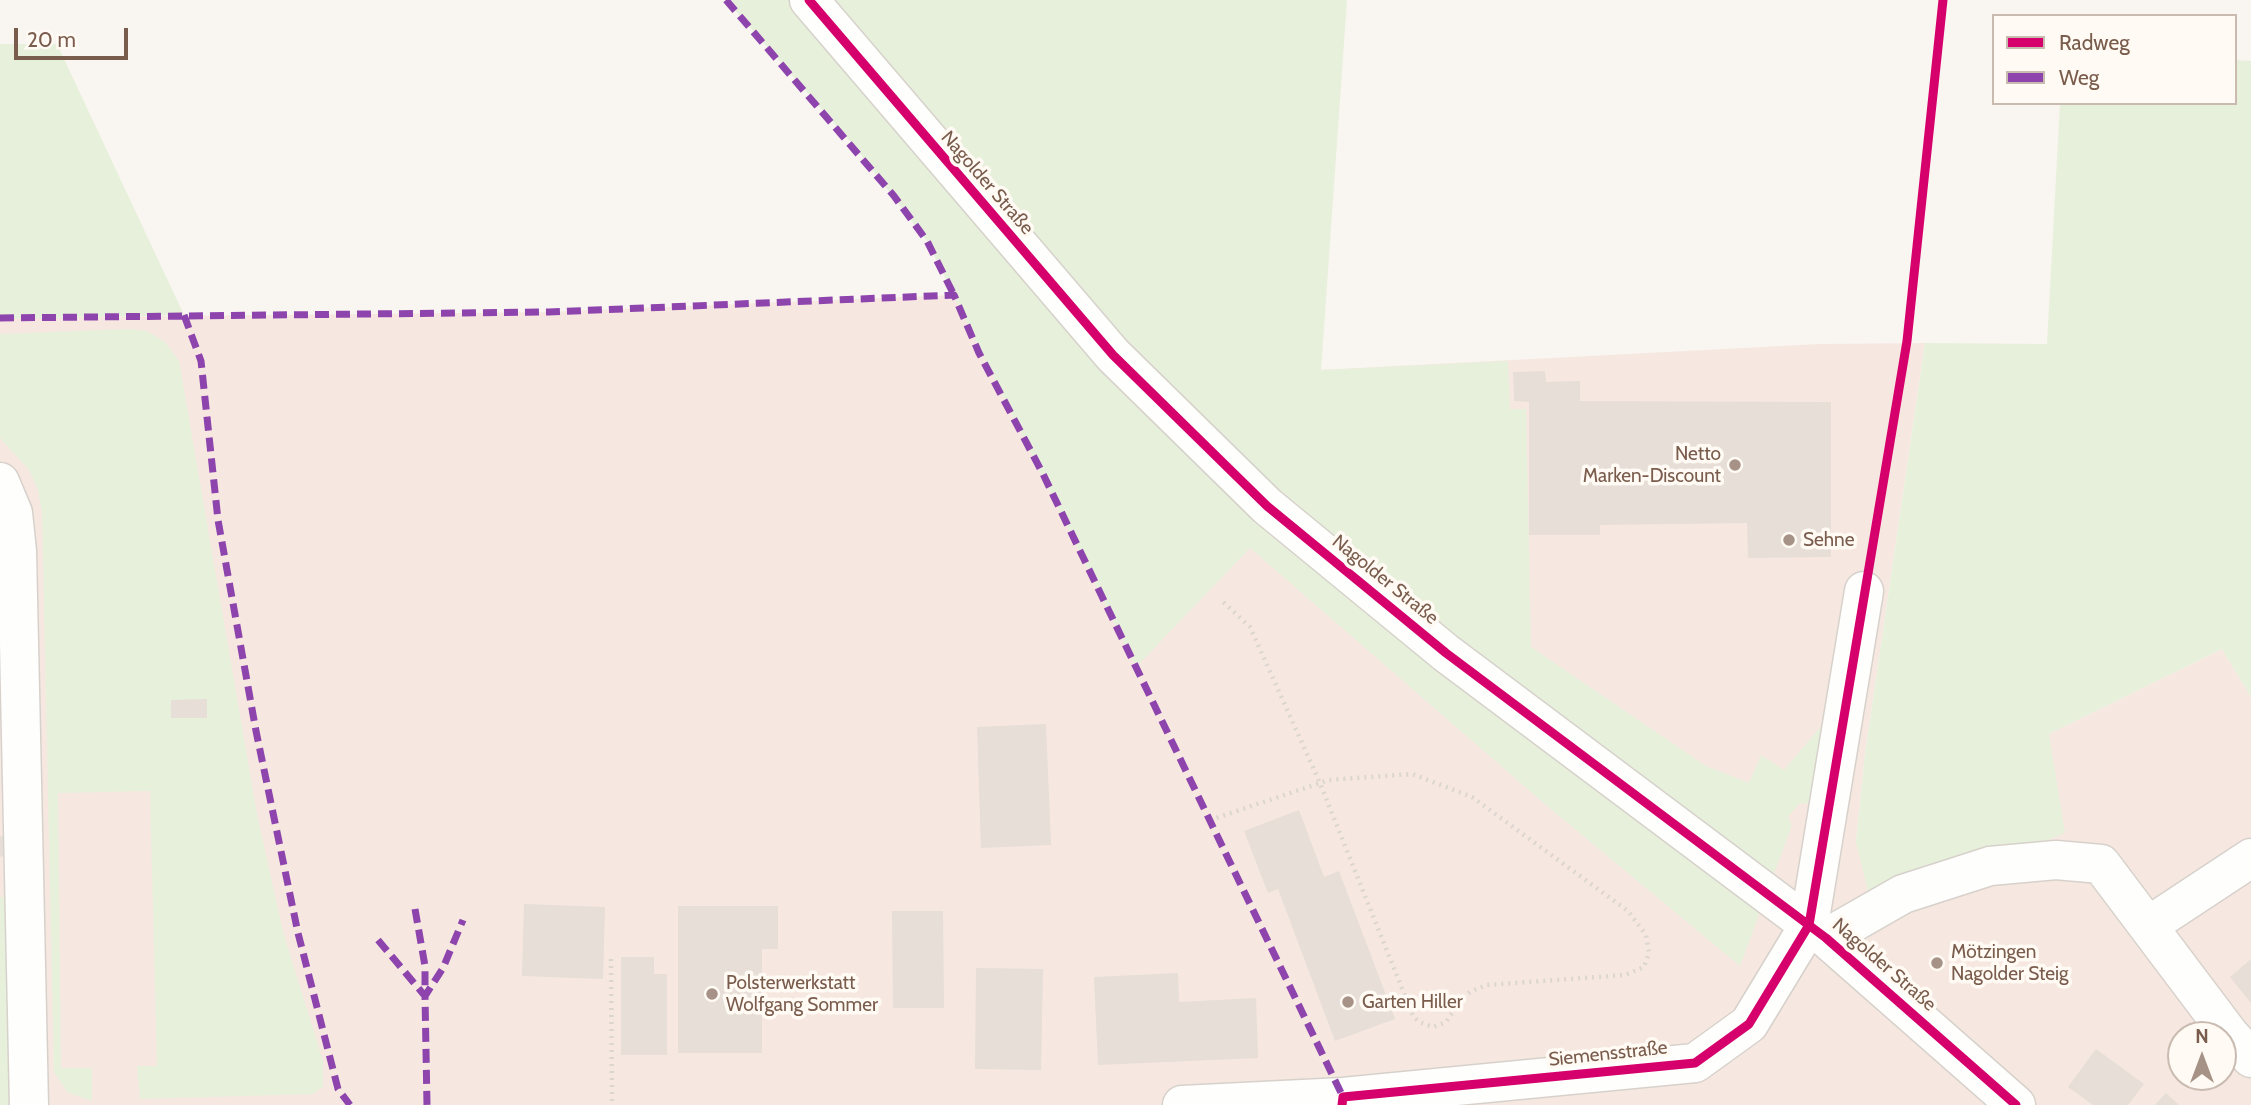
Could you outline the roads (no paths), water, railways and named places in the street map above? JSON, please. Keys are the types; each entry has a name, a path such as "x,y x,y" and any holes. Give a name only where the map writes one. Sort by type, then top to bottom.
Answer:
{"street":[{"name":"Nagolder Straße","path":"809,0 1114,355 1267,506 1446,653 1818,931 2016,1105"},
{"path":"0,482 13,513 17,551 29,1105"},
{"path":"1818,931 1864,591"},
{"path":"2148,926 2251,858"},
{"path":"1818,931 1903,894 1990,866 2056,860 2101,864 2251,1058"},
{"name":"Siemensstraße","path":"1182,1105 1342,1101 1695,1063 1749,1024 1818,931"}],"place":[{"name":"Netto Marken-Discount","path":"1735,465"},
{"name":"Sehne","path":"1789,540"},
{"name":"Mötzingen Nagolder Steig","path":"1937,963"},
{"name":"Polsterwerkstatt Wolfgang Sommer","path":"712,994"},
{"name":"Garten Hiller","path":"1348,1002"}]}
